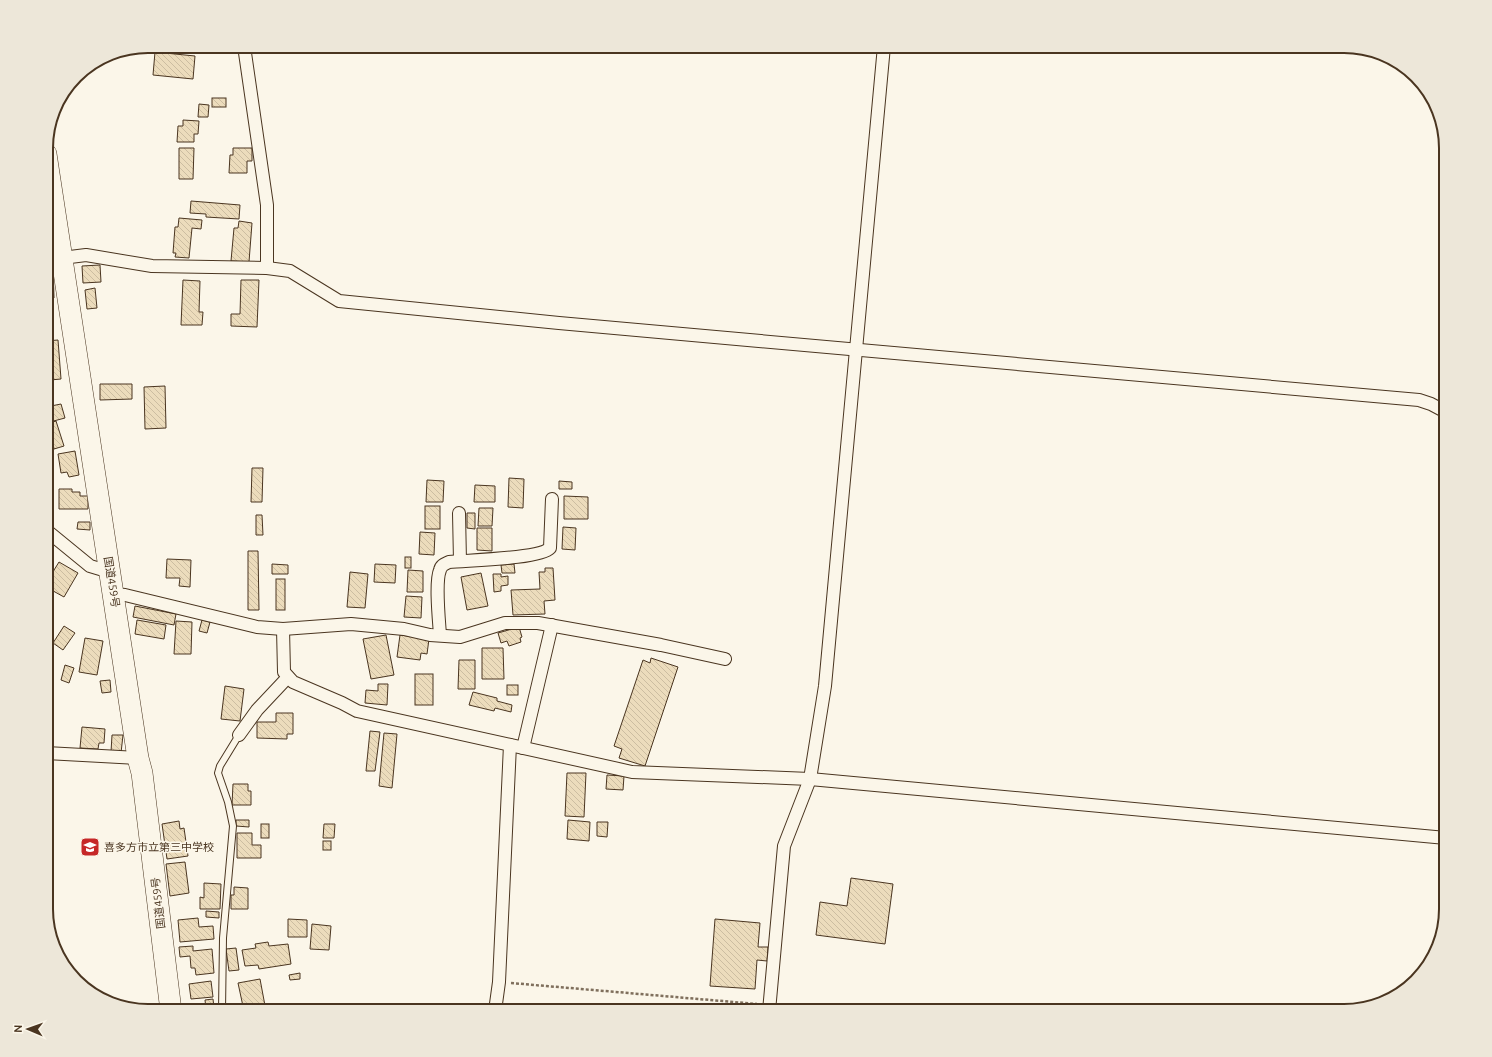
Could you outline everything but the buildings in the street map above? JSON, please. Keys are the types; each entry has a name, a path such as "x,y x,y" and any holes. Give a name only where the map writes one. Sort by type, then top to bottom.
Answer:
{"highway":[{"name":"国道459号","path":"53,246 54,259 114,594 138,758 142,773 170,1004"}],"street":[{"path":"245,53 267,205 267,268"},
{"path":"769,1004 784,846 810,779 825,686 883,53"},
{"path":"54,259 86,255 152,266 267,268 290,271 339,300 559,323 1419,400 1439,409"},
{"path":"440,635 438,579 440,569 443,565 449,562 502,559 532,555 547,551 550,548 552,499"},
{"path":"459,513 460,561"},
{"path":"53,536 90,566 110,572"},
{"path":"114,594 125,595 257,627 284,630 351,624 404,629 430,635 460,636 511,623 538,623 661,645 725,659"},
{"path":"522,748 552,625"},
{"path":"284,630 284,672 288,678 357,711 632,772 810,779 1439,837"},
{"path":"239,735 257,710 288,678"},
{"path":"497,1004 510,745"},
{"path":"53,753 138,758"}],"lane":[{"path":"222,1004 223,938 233,826 228,802 223,785 219,779 218,772 220,766 239,735"}],"path":[{"path":"499,982 727,1004"}],"place":[{"name":"喜多方市立第三中学校","path":"90,847"}]}
